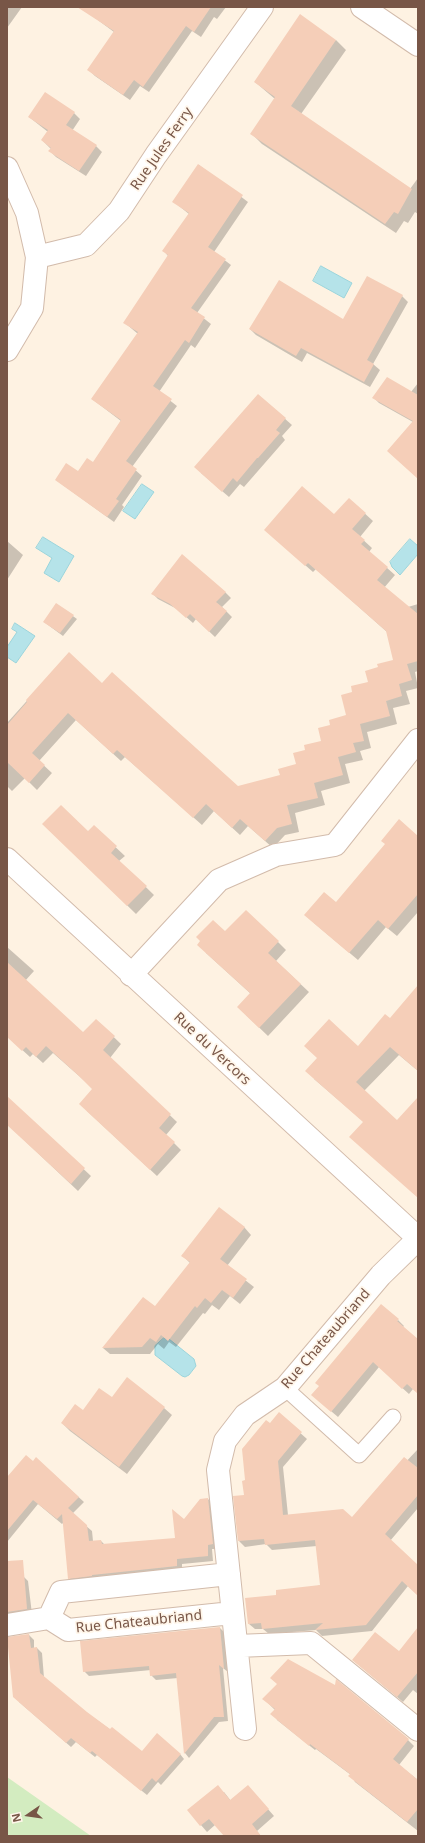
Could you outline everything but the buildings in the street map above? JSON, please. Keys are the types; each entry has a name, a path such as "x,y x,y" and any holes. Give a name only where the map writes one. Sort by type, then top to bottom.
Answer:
{"street":[{"name":"Rue Jules Ferry","path":"38,257 86,245 119,211 156,155 262,7"},
{"path":"362,7 418,45"},
{"path":"7,168 27,213 38,257 32,308 7,350"},
{"path":"131,975 219,880 276,855 335,845 418,740"},
{"name":"Rue du Vercors","path":"7,859 131,975 418,1238"},
{"name":"Rue Chateaubriand","path":"245,1729 218,1470 225,1441 246,1414 285,1388 381,1275 418,1238"},
{"path":"7,1625 49,1618 61,1592 229,1574"},
{"name":"Rue Chateaubriand","path":"49,1618 68,1630 232,1613"},
{"path":"237,1646 311,1643 418,1730"}],"lane":[{"path":"285,1388 359,1455 393,1417"}],"green space":[{"path":"7,1777 91,1836 7,1836"}],"water":[{"path":"321,266 352,283 344,298 313,281"},
{"path":"142,484 154,492 135,519 123,511"},
{"path":"43,537 74,556 59,582 44,573 52,558 36,548"},
{"path":"410,539 418,546 418,554 400,575 392,567 390,562"},
{"path":"15,623 35,636 16,663 7,657 7,647 17,632 12,629"},
{"path":"164,1338 169,1339 194,1359 196,1366 189,1375 185,1377 182,1376 155,1355 155,1346"}]}
